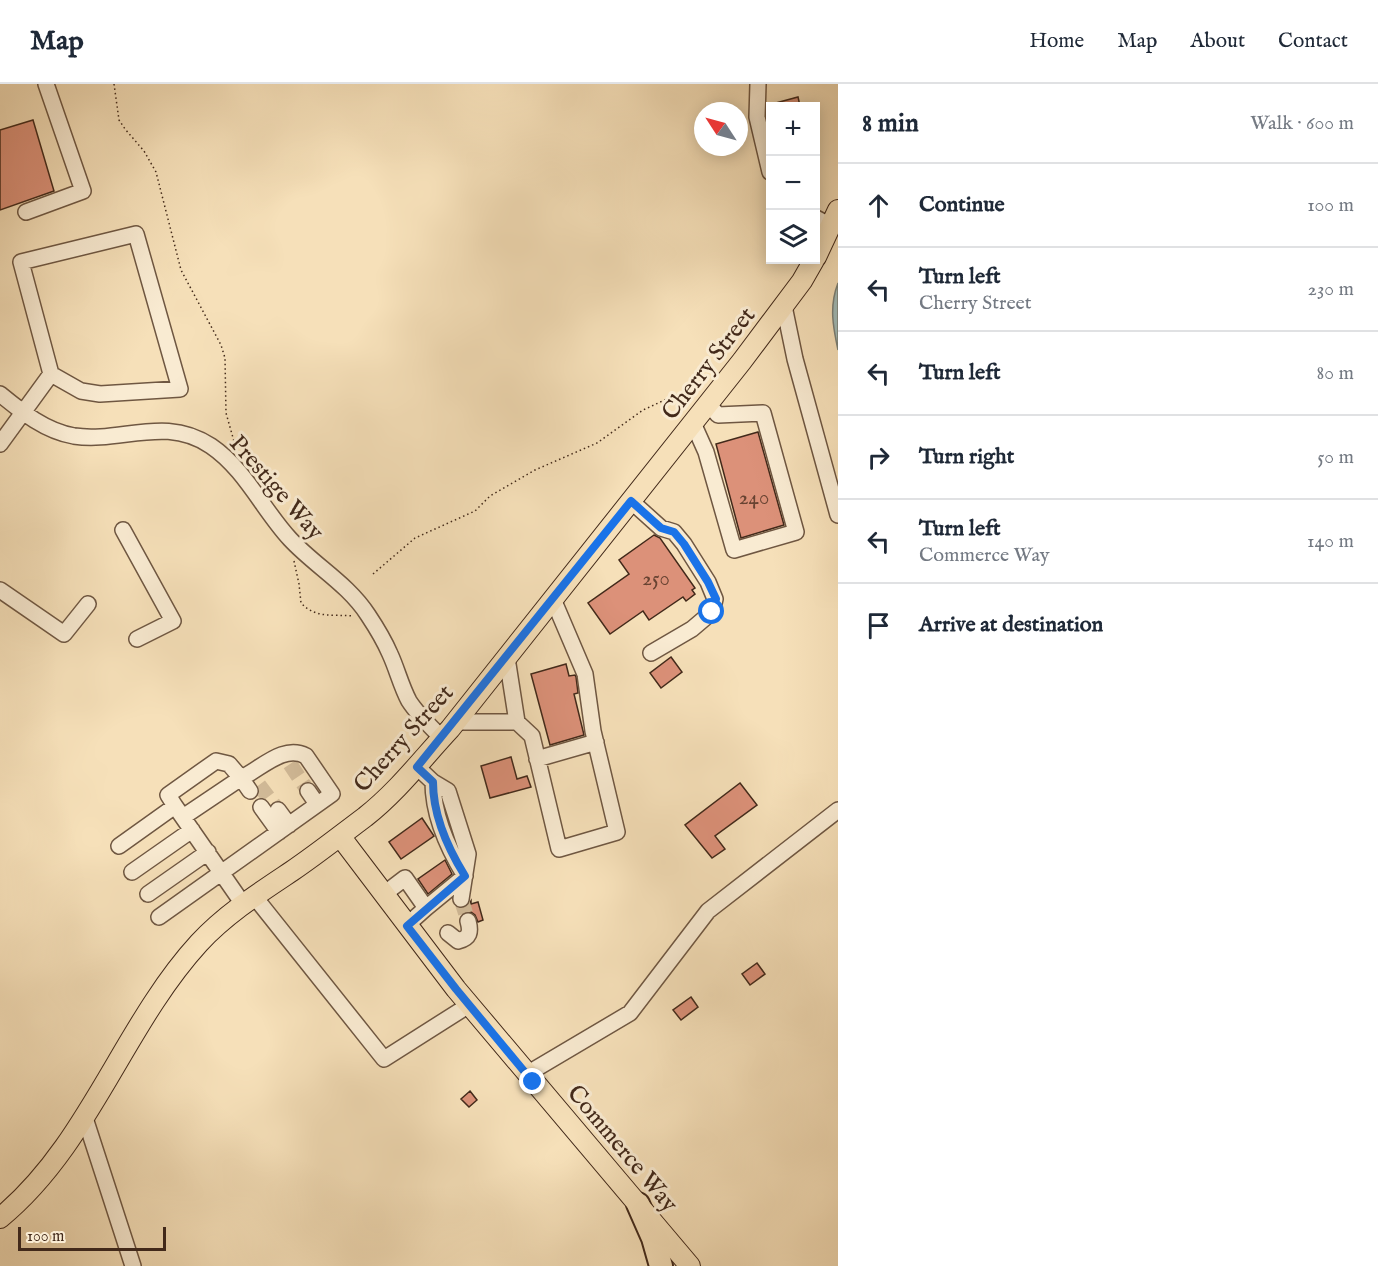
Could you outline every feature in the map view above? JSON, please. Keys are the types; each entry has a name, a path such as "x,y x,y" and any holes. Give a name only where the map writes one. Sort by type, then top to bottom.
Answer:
{"highway":[{"path":"638,1204 653,1238 661,1266"}],"main road":[{"name":"Cherry Street","path":"820,243 828,218"},
{"name":"Cherry Street","path":"0,1218 18,1203 37,1181 84,1115 179,968 213,928 386,800 442,738 708,404 784,306 811,264"},
{"name":"Commerce Way","path":"340,836 469,1005 690,1266"}],"street":[{"path":"26,212 83,191 46,84"},
{"path":"758,84 756,117 767,156"},
{"path":"0,444 51,374 21,262 136,234 180,389 100,394 81,391 51,374"},
{"path":"784,306 795,359 838,515"},
{"name":"Prestige Way","path":"0,394 48,428 76,436 153,430 179,432 209,444 221,453 236,467 266,511 290,540 350,592 369,617 390,653 409,701 442,738"},
{"path":"693,423 706,452 734,550 796,532 763,413 718,415 708,404"},
{"path":"631,501 661,528 674,532 708,582 716,599 712,612 699,623 651,653"},
{"path":"123,530 173,621 137,639"},
{"path":"0,590 64,634 88,604"},
{"path":"507,657 517,722 532,736 559,849 617,832 596,742 585,674 553,599"},
{"path":"455,722 517,722"},
{"path":"537,759 596,742"},
{"path":"119,846 179,812 250,782 287,759 292,753 306,756 332,794 159,917"},
{"path":"250,782 229,764 216,761 168,795 222,873 249,900 384,1059 469,1005"},
{"path":"417,767 433,782 448,791 468,854 461,899"},
{"path":"433,782 433,799 448,848 465,876"},
{"path":"308,790 317,804"},
{"path":"261,807 284,828"},
{"path":"278,810 284,828"},
{"path":"527,1074 630,1013 708,911 838,811"},
{"path":"132,872 192,830"},
{"path":"148,894 208,852"},
{"path":"407,926 465,876"},
{"path":"384,894 405,878 426,908"},
{"path":"448,933 458,941 464,940 470,929 468,921"},
{"path":"84,1115 133,1266"}],"path":[{"path":"114,84 119,120 144,151 156,172 181,270 221,345 225,358 226,413 237,452 236,467"},
{"path":"373,574 416,538 476,511 490,496 535,470 597,443 643,410 712,378"},
{"path":"290,540 301,603 305,608 322,615 369,617"}],"water":[{"path":"838,283 838,350 833,325 833,308"}],"building":[{"path":"798,97 799,102 779,102"},
{"path":"33,120 54,191 0,210 0,130"},
{"path":"758,432 784,525 741,538 716,444"},
{"path":"654,535 660,538 695,588 692,590 695,594 686,601 683,597 649,620 643,611 610,634 588,603 629,574 619,560"},
{"path":"671,657 682,672 661,688 650,673"},
{"path":"566,664 569,676 575,675 576,677 578,693 574,694 584,735 550,745 531,674"},
{"path":"511,757 517,779 527,776 531,787 490,798 481,766"},
{"path":"740,783 757,805 715,836 725,849 712,858 685,825"},
{"path":"422,818 434,836 401,859 389,842"},
{"path":"445,860 452,874 428,894 418,879"},
{"path":"471,901 471,904 478,902 483,920 478,922 471,912 462,913 461,909 468,906"},
{"path":"757,963 765,974 750,985 742,974"},
{"path":"691,997 698,1007 681,1020 673,1010"},
{"path":"470,1091 477,1100 469,1107 461,1099"}],"tunnel":[{"path":"290,764 308,791"},
{"path":"259,785 278,810"},
{"path":"461,899 468,921"}],"route":[{"path":"533,1082 407,926 465,876 448,848 433,799 433,782 417,767 450,729 631,501 661,528 674,532 684,544 716,599 712,612"}]}
